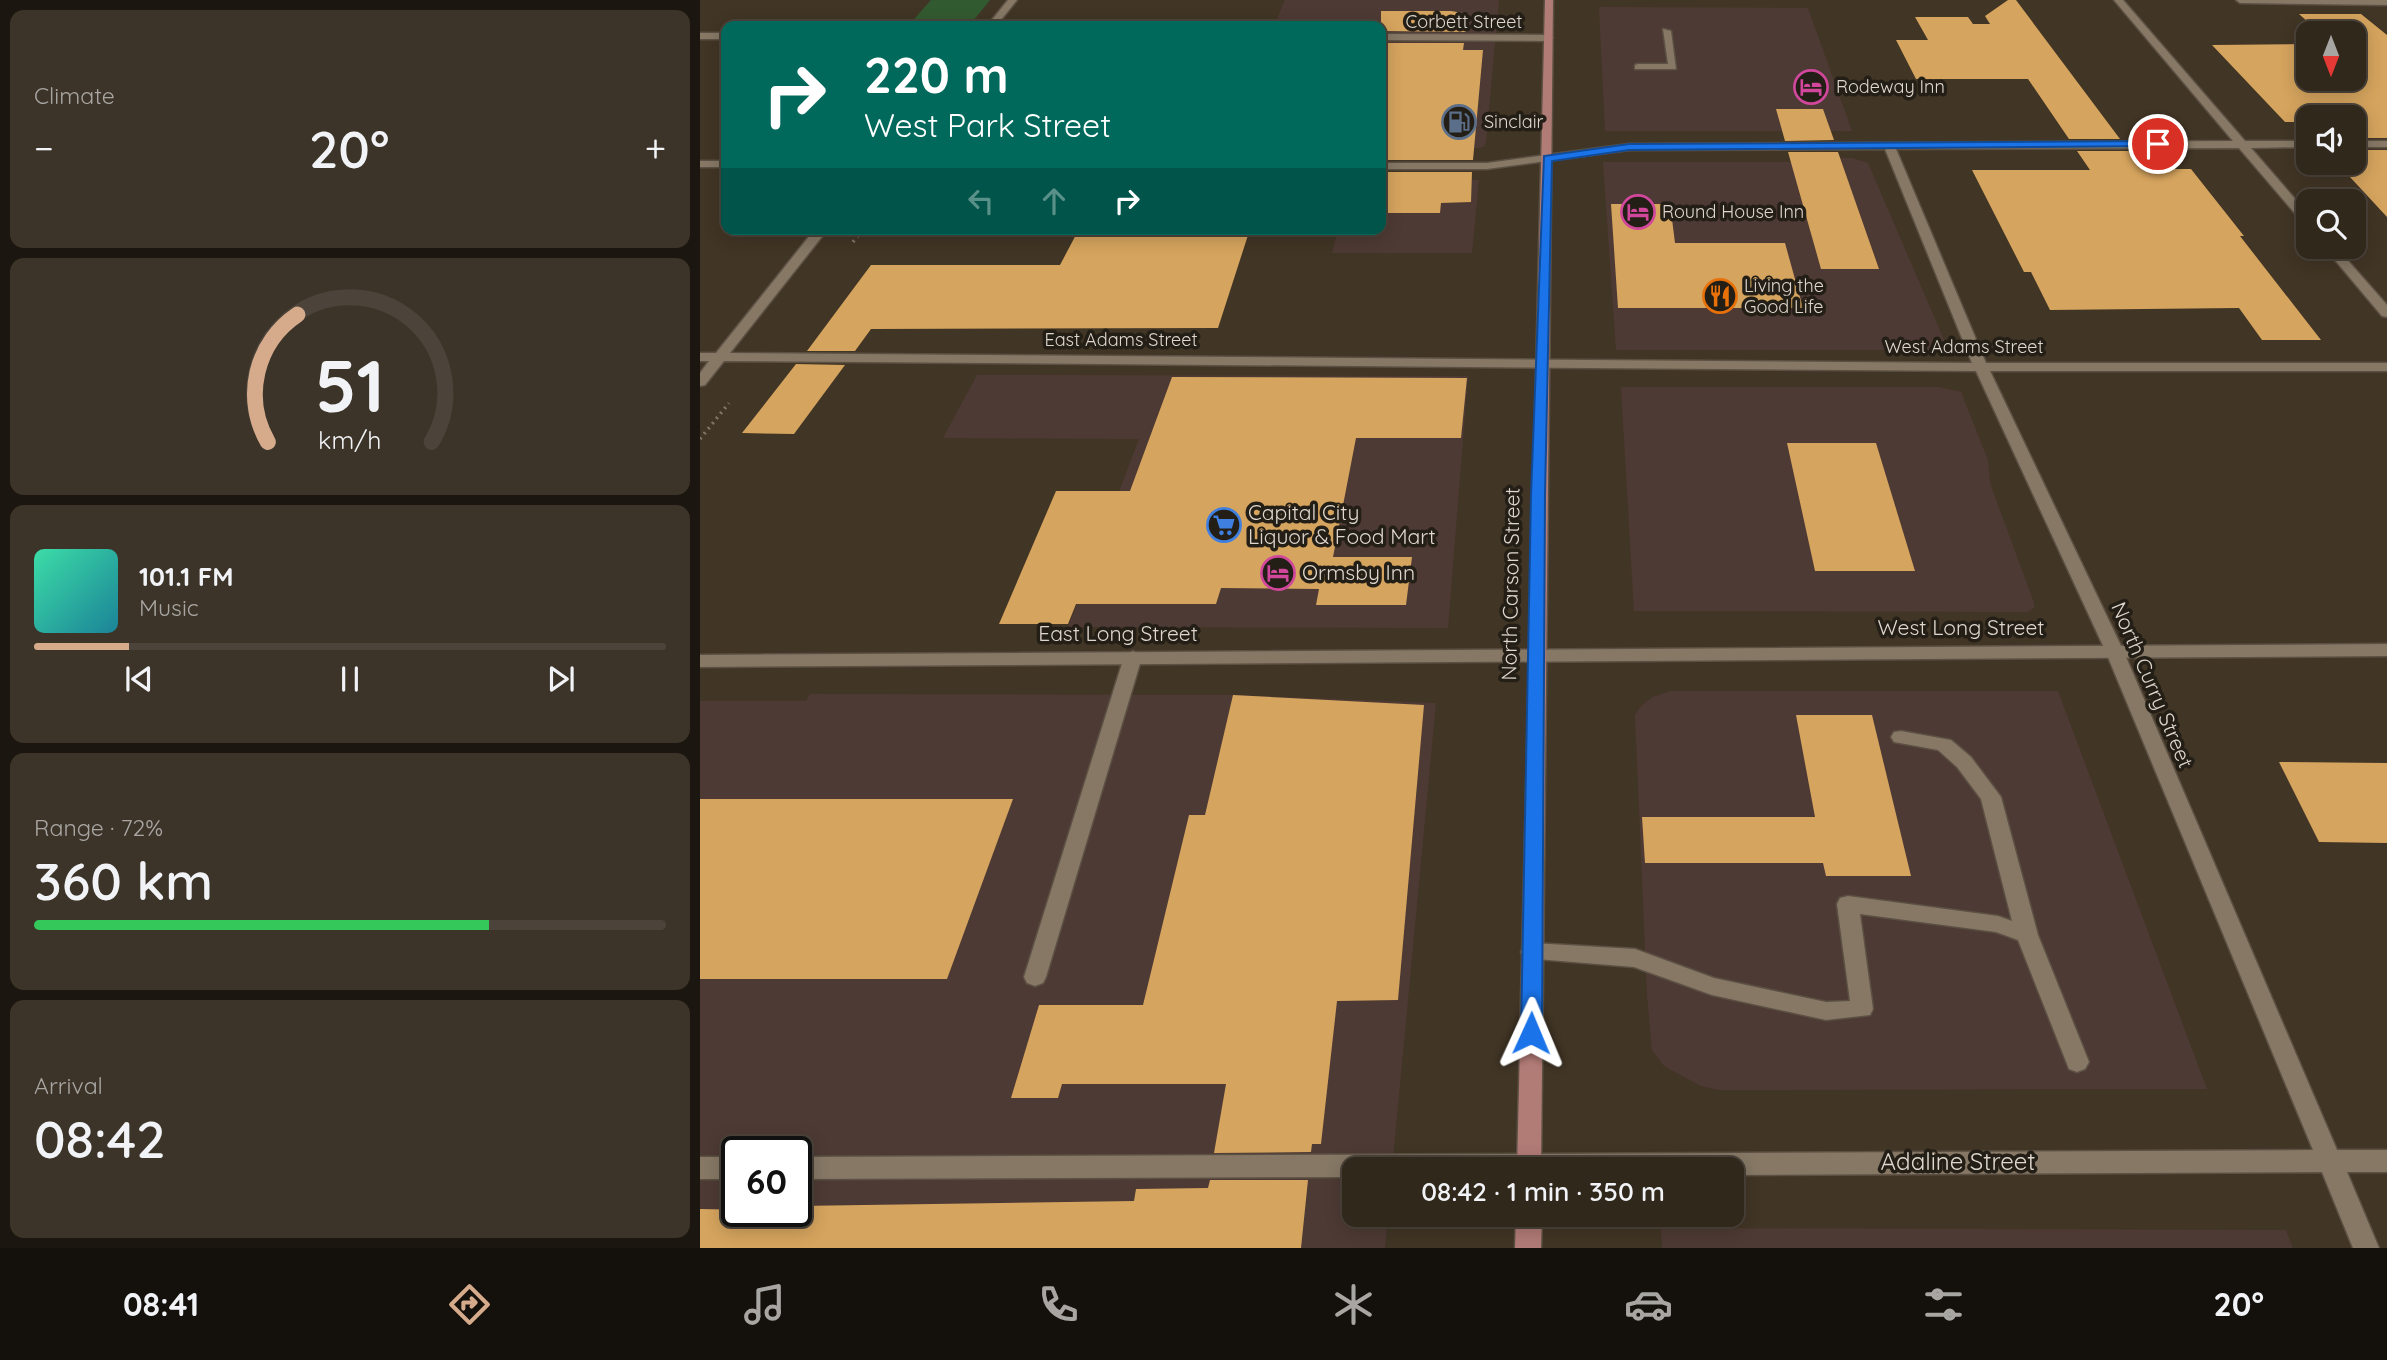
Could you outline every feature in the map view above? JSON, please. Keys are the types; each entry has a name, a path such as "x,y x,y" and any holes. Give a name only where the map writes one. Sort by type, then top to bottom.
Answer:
{"main road":[{"name":"North Carson Street","path":"1529,1157 1549,0"},
{"path":"1528,1248 1529,1227"}],"street":[{"path":"995,21 1013,0"},
{"path":"2118,0 2296,208"},
{"path":"2240,0 2387,2"},
{"path":"1638,67 1673,67 1666,31"},
{"path":"700,36 721,36"},
{"name":"Corbett Street","path":"1386,37 1548,38"},
{"name":"North Curry Street","path":"1888,144 1981,366 2114,649 2366,1248"},
{"path":"1386,166 1486,166 1629,147 2296,144"},
{"path":"2366,144 2387,145"},
{"path":"700,164 721,164"},
{"path":"700,382 817,235"},
{"path":"2340,259 2387,313"},
{"name":"East Adams Street","path":"700,357 1541,361"},
{"name":"West Adams Street","path":"1541,361 1981,366 2387,366"},
{"name":"West Long Street","path":"1536,653 2387,649"},
{"name":"East Long Street","path":"700,661 1536,653"},
{"path":"1035,977 1133,657"},
{"path":"1901,737 1944,745 1964,762 1991,797 2027,935 2077,1062"},
{"path":"1532,952 1635,958 1712,986 1826,1012 1862,1009 1848,904 1998,924 2027,935"},
{"name":"Adaline Street","path":"1744,1165 2387,1161"},
{"name":"Adaline Street","path":"812,1168 1342,1167"},
{"path":"700,1168 721,1168"}],"path":[{"path":"700,439 733,398"}],"shaded area":[{"path":"1285,0 1499,0 1484,147 1452,152 1386,152 1386,21 1276,21"},
{"path":"1599,7 1808,8 1852,131 1605,131"},
{"path":"1808,158 1852,158 1868,163 1945,342 1930,350 1616,350 1603,162 1809,162"},
{"path":"1422,180 1479,180 1472,253 1332,253 1336,235 1386,235 1386,184"},
{"path":"977,375 1468,376 1448,628 1068,627 1139,439 943,438"},
{"path":"1621,387 1938,387 1961,392 1988,460 1990,483 2034,608 2027,612 1634,611"},
{"path":"1670,691 2058,691 2207,1089 1719,1090 1701,1086 1664,1066 1652,1050 1647,995 1635,715 1642,705 1653,697"},
{"path":"810,694 1233,695 1436,703 1393,1157 1342,1157 1342,1227 1387,1227 1385,1248 700,1248 700,701 806,701"},
{"path":"1661,1228 2286,1230 2293,1248 1662,1248"}],"green space":[{"path":"931,0 990,0 973,21 912,21"}],"building":[{"path":"2008,0 2016,0 2120,139 2069,139 2028,79 1916,79 1896,40 1928,40 1915,17 1968,17 1973,24 1990,24 1985,16"},
{"path":"1381,11 1451,11 1469,14 1466,32 1386,31 1386,21 1381,21"},
{"path":"2299,14 2361,14 2387,35 2387,138 2366,138 2366,105 2296,105 2296,122 2285,122 2212,45 2296,44 2296,91 2366,91 2366,21 2307,21"},
{"path":"1386,43 1464,43 1463,50 1483,50 1473,160 1386,160"},
{"path":"1776,109 1823,109 1834,140 1785,141"},
{"path":"2366,150 2387,150 2387,217 2366,194 2366,189 2361,189 2348,175 2366,175"},
{"path":"2077,151 2129,151 2142,169 2191,169 2321,340 2262,340 2239,308 2050,310 2031,272 2024,272 1972,170 2090,170"},
{"path":"1788,152 1838,152 1879,269 1821,269"},
{"path":"1386,172 1472,172 1471,202 1441,203 1440,213 1386,213"},
{"path":"1611,204 1663,204 1664,219 1672,219 1675,243 1785,243 1803,308 1618,308"},
{"path":"1076,235 1248,235 1218,328 871,329 855,351 807,351 871,265 1060,265"},
{"path":"796,364 845,365 794,434 742,433"},
{"path":"1172,377 1467,378 1461,438 1356,438 1333,557 1412,557 1406,605 1316,605 1319,589 1221,588 1216,604 1076,604 1068,624 999,624 1056,491 1130,491"},
{"path":"1787,443 1876,443 1915,571 1815,571"},
{"path":"1233,695 1424,705 1398,1000 1337,1001 1321,1144 1312,1144 1311,1152 1214,1153 1226,1084 1062,1084 1058,1098 1011,1098 1039,1005 1143,1005 1189,815 1205,815"},
{"path":"1796,715 1872,715 1911,876 1826,876 1823,863 1645,863 1642,817 1815,817"},
{"path":"2279,762 2387,763 2387,843 2319,842"},
{"path":"700,799 1013,799 947,979 700,979"},
{"path":"1210,1180 1308,1180 1301,1248 700,1248 700,1209 721,1209 721,1227 812,1227 812,1206 1134,1201 1136,1189 1208,1188"}],"place":[{"name":"Rodeway Inn","path":"1811,87"},
{"name":"Sinclair","path":"1459,122"},
{"name":"Round House Inn","path":"1638,212"},
{"name":"Living the Good Life","path":"1720,296"},
{"name":"Capital City Liquor & Food Mart","path":"1224,525"},
{"name":"Ormsby Inn","path":"1278,573"}],"route":[{"path":"1531,1033 1538,495 1547,158 1629,147 2158,144"}]}
